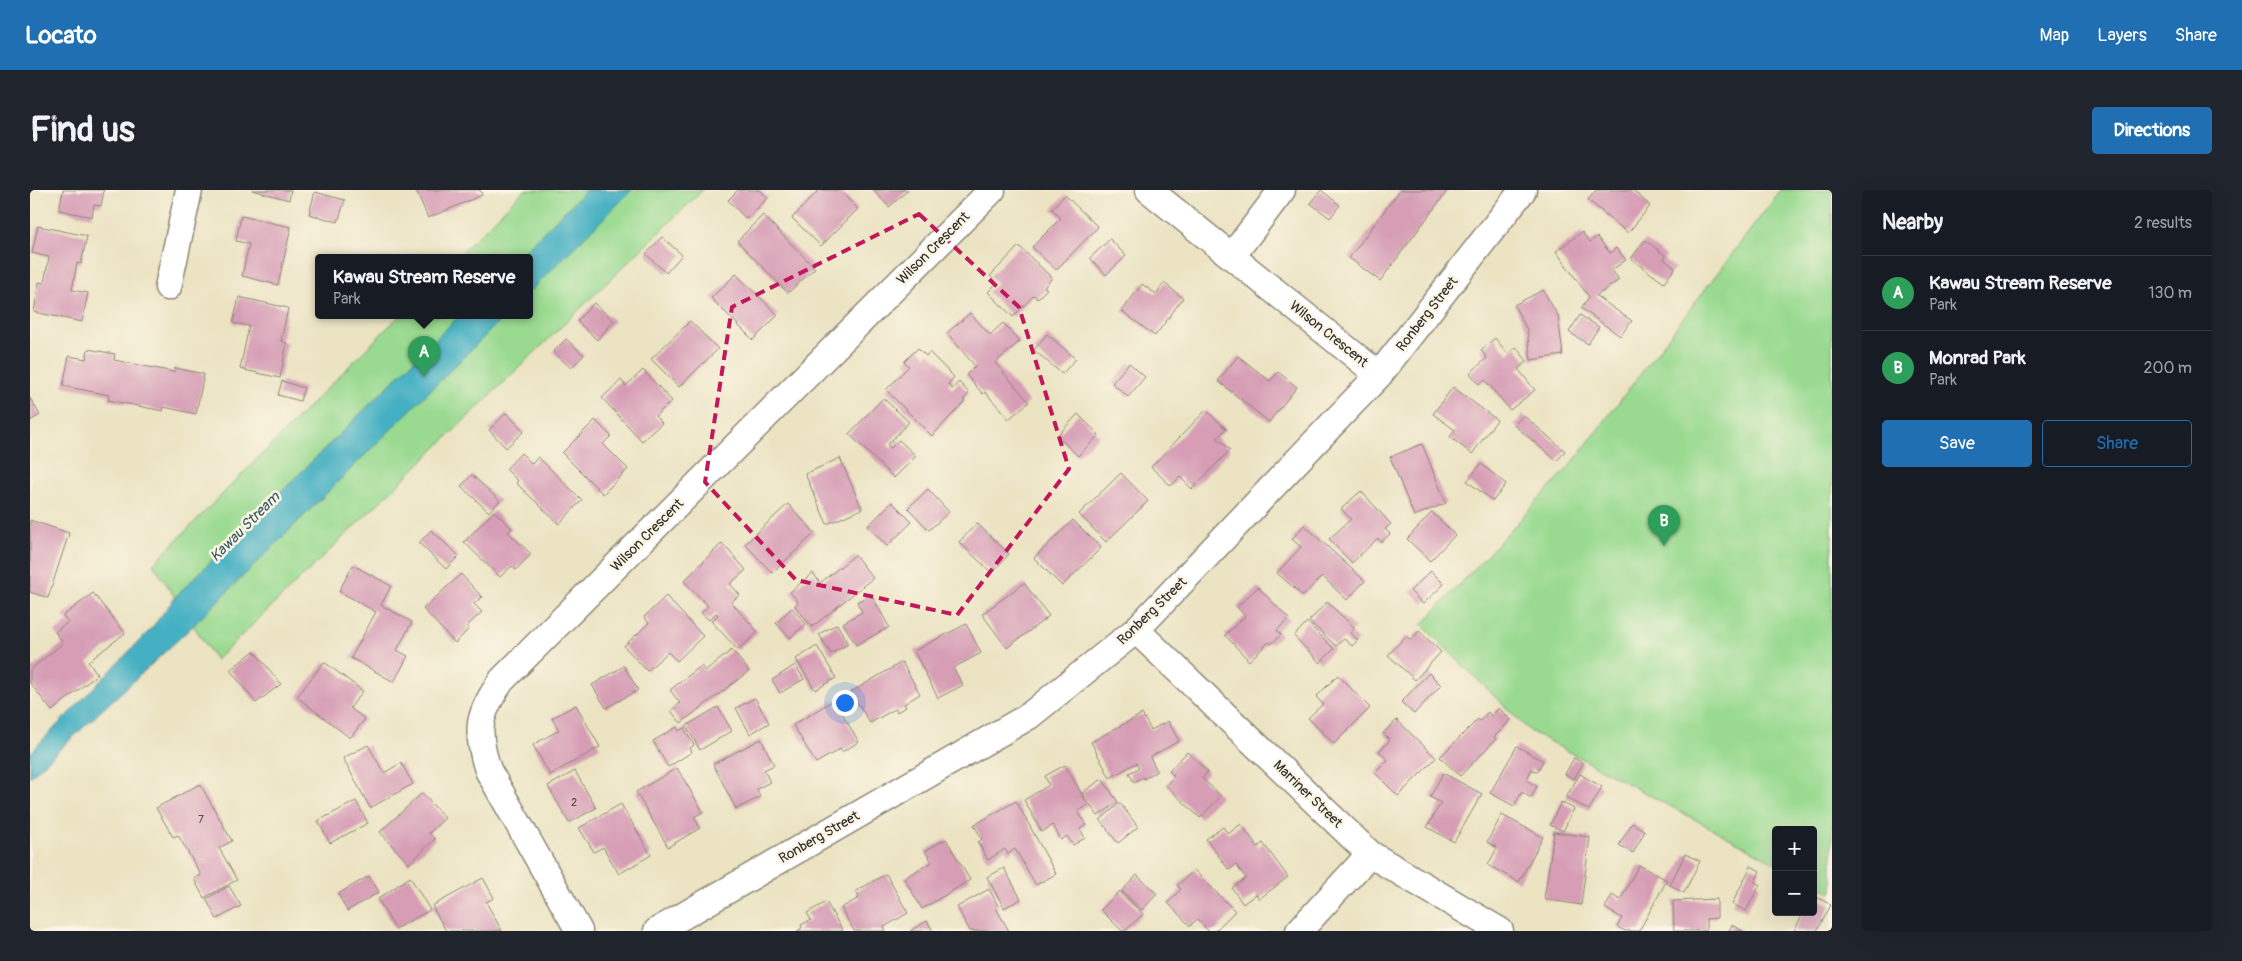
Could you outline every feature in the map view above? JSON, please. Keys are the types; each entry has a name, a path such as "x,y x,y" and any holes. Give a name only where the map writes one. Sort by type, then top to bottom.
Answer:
{"street":[{"path":"168,286 188,190"},
{"name":"Wilson Crescent","path":"579,931 488,770 480,746 480,726 490,696 507,674 992,190"},
{"name":"Wilson Crescent","path":"1149,190 1379,375"},
{"path":"1232,256 1282,190"},
{"name":"Ronberg Street","path":"657,931 1029,716 1136,630 1379,375 1524,190"},
{"name":"Marriner Street","path":"1136,630 1370,854 1500,931"},
{"path":"1299,931 1370,854"}],"highlighted area":[{"path":"919,214 1019,307 1069,469 957,615 796,580 705,482 732,307"}],"green space":[{"path":"524,190 703,190 216,660 153,564 396,319 533,319 533,254 460,254"},
{"path":"1781,190 1832,190 1832,893 1817,885 1817,826 1772,826 1772,861 1530,731 1422,625 1570,466"}],"water":[{"path":"586,190 632,190 533,288 533,254 521,254"},
{"path":"456,319 502,319 197,622 30,777 30,753 150,630 178,594"}],"building":[{"path":"63,190 104,190 101,206 94,205 92,217 59,210"},
{"path":"252,190 291,190 289,200"},
{"path":"416,190 480,190 482,195 428,218"},
{"path":"738,190 760,190 768,198 746,219 728,200"},
{"path":"819,190 839,190 858,209 821,246 792,218"},
{"path":"873,190 908,190 889,207"},
{"path":"1321,190 1340,205 1330,218 1310,203"},
{"path":"1400,190 1448,190 1380,281 1349,258"},
{"path":"1596,190 1633,190 1650,206 1628,233 1588,200"},
{"path":"315,192 345,200 338,222 309,214"},
{"path":"1065,195 1098,227 1056,270 1032,247 1061,218 1052,209"},
{"path":"763,215 815,268 788,293 737,241"},
{"path":"241,216 291,227 278,285 242,276 249,244 236,241"},
{"path":"38,226 87,236 81,264 77,263 72,290 88,293 82,322 34,312 39,282 44,283 49,257 32,253"},
{"path":"1582,232 1590,242 1597,237 1610,253 1616,248 1626,260 1612,270 1619,280 1596,296 1632,321 1620,336 1581,308 1589,297 1556,251"},
{"path":"662,237 682,255 666,273 646,254"},
{"path":"1110,239 1126,256 1106,275 1090,258"},
{"path":"1645,240 1666,256 1664,259 1675,268 1664,283 1631,259"},
{"path":"1019,246 1052,278 1044,287 1047,289 1037,299 1034,295 1013,317 988,292 997,283 990,276"},
{"path":"736,274 778,315 753,340 711,298"},
{"path":"1164,283 1183,298 1155,336 1122,311 1142,284 1156,294"},
{"path":"1543,290 1558,316 1563,355 1531,360 1527,330 1514,305"},
{"path":"239,297 288,308 281,341 287,343 280,378 240,369 249,326 233,323"},
{"path":"594,303 614,321 597,340 577,321"},
{"path":"970,313 990,335 1003,323 1020,341 995,363 1029,402 1009,419 985,392 983,394 966,375 975,366 947,333"},
{"path":"1580,315 1599,327 1588,344 1569,332"},
{"path":"690,321 718,349 679,387 651,359"},
{"path":"1047,334 1076,359 1062,374 1034,350"},
{"path":"1495,338 1508,354 1516,347 1527,361 1518,369 1535,390 1510,410 1485,380 1479,384 1470,373 1487,358 1481,350"},
{"path":"566,339 584,355 571,368 553,352"},
{"path":"918,348 926,356 929,352 954,377 948,384 952,389 959,382 969,393 963,400 965,401 932,436 886,390 909,366 904,362"},
{"path":"88,349 115,354 114,360 174,372 175,368 204,374 196,414 164,407 163,411 108,400 109,395 63,386 69,356 86,359"},
{"path":"1238,356 1270,381 1278,372 1297,387 1269,422 1218,381"},
{"path":"1129,363 1145,377 1128,397 1112,383"},
{"path":"643,370 672,401 655,416 662,423 642,441 602,398 621,380 626,386"},
{"path":"282,381 304,388 300,401 278,395"},
{"path":"1453,387 1497,420 1472,454 1450,437 1455,430 1433,414"},
{"path":"30,398 40,415 30,421"},
{"path":"883,398 909,422 887,445 891,448 899,440 916,456 894,478 849,434"},
{"path":"1206,410 1226,429 1217,438 1230,450 1192,489 1180,477 1171,486 1151,467"},
{"path":"506,413 524,431 506,448 489,430"},
{"path":"1078,414 1099,435 1078,456 1057,436"},
{"path":"1523,415 1565,451 1557,461 1514,425"},
{"path":"595,420 611,436 603,444 628,469 603,494 562,453"},
{"path":"1422,444 1446,503 1414,516 1390,457"},
{"path":"521,453 532,464 538,457 582,500 559,524 516,483 518,481 506,469"},
{"path":"840,458 862,509 827,524 805,474"},
{"path":"1481,464 1506,484 1493,501 1467,481"},
{"path":"1121,473 1148,501 1106,542 1079,514"},
{"path":"472,475 500,501 489,512 461,486"},
{"path":"928,489 949,512 929,530 908,508"},
{"path":"1361,491 1391,524 1385,529 1390,534 1381,542 1378,538 1352,563 1329,539 1351,519 1341,509"},
{"path":"892,502 912,522 887,546 868,526"},
{"path":"788,504 815,533 772,573 745,544"},
{"path":"494,511 512,528 508,532 531,554 516,570 512,566 500,577 464,542"},
{"path":"1432,512 1455,535 1430,561 1407,539"},
{"path":"30,520 69,533 48,598 30,592"},
{"path":"1073,520 1101,548 1062,586 1034,558"},
{"path":"977,523 1009,554 992,573 959,542"},
{"path":"1304,525 1365,581 1347,600 1322,576 1303,596 1277,573 1301,547 1292,539"},
{"path":"431,530 459,556 446,569 419,543"},
{"path":"722,543 746,570 730,584 740,595 731,602 758,632 738,650 711,621 718,615 716,613 709,620 701,613 708,606 684,581"},
{"path":"855,555 873,578 812,627 795,606 798,602 790,592 813,573 820,583"},
{"path":"353,565 391,586 381,605 412,622 397,650 408,656 394,682 351,658 376,612 339,591"},
{"path":"1431,571 1444,584 1423,604 1410,591"},
{"path":"461,574 482,597 474,604 482,612 467,626 469,629 455,643 423,609"},
{"path":"1024,583 1049,616 1007,648 982,614"},
{"path":"1258,587 1289,619 1277,630 1281,635 1271,644 1269,642 1249,661 1225,635 1245,616 1237,607"},
{"path":"93,593 125,633 88,662 98,674 52,711 30,683 30,670 63,643 55,632 68,622 63,616"},
{"path":"871,594 889,627 856,645 843,623 862,612 857,602"},
{"path":"666,596 703,636 677,661 668,652 647,671 624,646 649,623 644,617"},
{"path":"1327,602 1355,628 1350,633 1358,640 1352,646 1344,639 1336,646 1309,621"},
{"path":"792,608 806,624 790,638 776,623"},
{"path":"1307,622 1334,649 1320,663 1294,636"},
{"path":"837,624 848,644 831,654 819,634"},
{"path":"966,624 981,653 953,668 963,685 938,698 914,651"},
{"path":"1419,631 1441,652 1415,680 1388,655 1406,636 1411,640"},
{"path":"817,646 836,678 815,690 796,659"},
{"path":"732,650 749,671 681,723 671,711 680,703 670,690 701,666 705,671"},
{"path":"254,651 281,684 256,703 230,670"},
{"path":"324,662 363,691 350,708 365,719 350,738 297,697"},
{"path":"902,662 920,694 904,704 906,707 897,712 895,709 870,723 851,692"},
{"path":"795,665 804,679 780,693 772,680"},
{"path":"624,666 638,690 606,708 592,685"},
{"path":"1429,673 1441,685 1414,714 1401,702"},
{"path":"1338,675 1370,708 1334,744 1308,718 1323,704 1316,697"},
{"path":"755,698 769,723 750,734 736,708"},
{"path":"834,700 859,742 842,752 840,749 816,763 793,725"},
{"path":"576,705 600,747 550,775 533,745 559,730 552,718"},
{"path":"718,707 732,731 700,750 686,726"},
{"path":"1499,708 1511,720 1494,737 1496,739 1460,776 1440,757 1478,719 1480,721 1488,712 1491,716"},
{"path":"1142,714 1151,730 1168,721 1179,741 1150,757 1157,771 1144,779 1143,777 1134,782 1129,773 1139,768 1136,763 1110,778 1091,742"},
{"path":"1397,720 1436,758 1398,796 1375,773 1388,760 1379,751 1390,740 1383,733"},
{"path":"677,727 679,731 684,728 694,745 690,748 692,752 668,767 653,741"},
{"path":"761,739 774,765 764,770 770,782 757,789 760,797 736,809 713,764"},
{"path":"368,745 384,773 401,763 413,784 370,808 343,758"},
{"path":"1517,746 1543,761 1537,772 1532,769 1526,780 1537,786 1531,798 1522,792 1514,806 1490,793"},
{"path":"1187,752 1208,772 1202,778 1221,796 1200,818 1166,785 1174,776 1169,771"},
{"path":"1574,758 1583,763 1574,779 1565,774"},
{"path":"1065,765 1088,805 1078,811 1086,825 1080,829 1085,838 1073,845 1067,836 1061,840 1053,825 1042,832 1024,800 1049,785 1045,776"},
{"path":"677,768 703,812 694,817 700,828 668,847 636,792"},
{"path":"575,771 596,808 569,823 548,786"},
{"path":"1443,773 1482,794 1454,842 1427,827 1441,803 1430,797"},
{"path":"1580,774 1602,787 1589,810 1566,797"},
{"path":"1102,779 1118,802 1098,816 1082,793"},
{"path":"200,784 232,841 219,848 237,880 204,898 194,879 201,875 178,835 173,837 156,808"},
{"path":"422,793 445,818 429,833 435,839 409,864 380,832"},
{"path":"356,801 368,823 330,843 318,821"},
{"path":"1016,801 1056,874 1036,885 1015,849 1008,854 1005,849 988,860 978,842 982,839 974,825"},
{"path":"1561,802 1574,809 1563,831 1550,825"},
{"path":"1120,803 1138,827 1118,843 1100,820"},
{"path":"621,804 651,855 619,874 603,847 594,852 579,828"},
{"path":"1502,815 1543,837 1519,882 1488,865 1497,848 1487,842"},
{"path":"1632,823 1645,831 1633,853 1619,845"},
{"path":"1241,824 1258,847 1263,843 1288,877 1259,899 1256,894 1243,904 1232,888 1246,878 1236,865 1229,870 1206,839 1223,827 1228,834"},
{"path":"1554,832 1590,837 1581,905 1544,899"},
{"path":"946,839 970,880 922,909 904,878 932,862 925,851"},
{"path":"1685,854 1700,861 1684,893 1670,885"},
{"path":"1639,865 1667,880 1639,931 1625,931 1617,927 1622,918 1605,908 1612,895 1620,900"},
{"path":"1751,866 1760,871 1755,882 1760,885 1746,911 1732,904"},
{"path":"1004,868 1021,899 1004,908 987,877"},
{"path":"1194,870 1235,911 1215,931 1208,931 1197,919 1190,926 1168,903 1181,889 1177,886"},
{"path":"886,874 908,913 884,927 886,931 854,931 841,908 859,898 856,891"},
{"path":"1137,875 1157,894 1142,910 1122,891"},
{"path":"369,876 379,892 347,911 338,894"},
{"path":"410,877 430,910 395,929 378,899"},
{"path":"483,878 494,898 486,902 502,931 446,931 432,906"},
{"path":"229,886 241,906 217,919 206,899"},
{"path":"989,889 998,906 996,908 1009,931 970,931 957,907"},
{"path":"1120,891 1143,914 1125,931 1122,931 1101,910"},
{"path":"1817,897 1831,905 1817,931 1794,931 1802,916 1817,916"},
{"path":"1717,899 1717,918 1706,919 1706,931 1674,931 1673,901"},
{"path":"826,902 843,931 797,931 802,928 801,925 811,920 807,913"},
{"path":"927,921 933,931 910,931"},
{"path":"1732,925 1743,931 1729,931"}],"place":[{"name":"Kawau Stream Reserve","path":"424,377"},
{"name":"Monrad Park","path":"1664,546"}],"water label":[{"name":"Kawau Stream","path":"245,527"}]}
